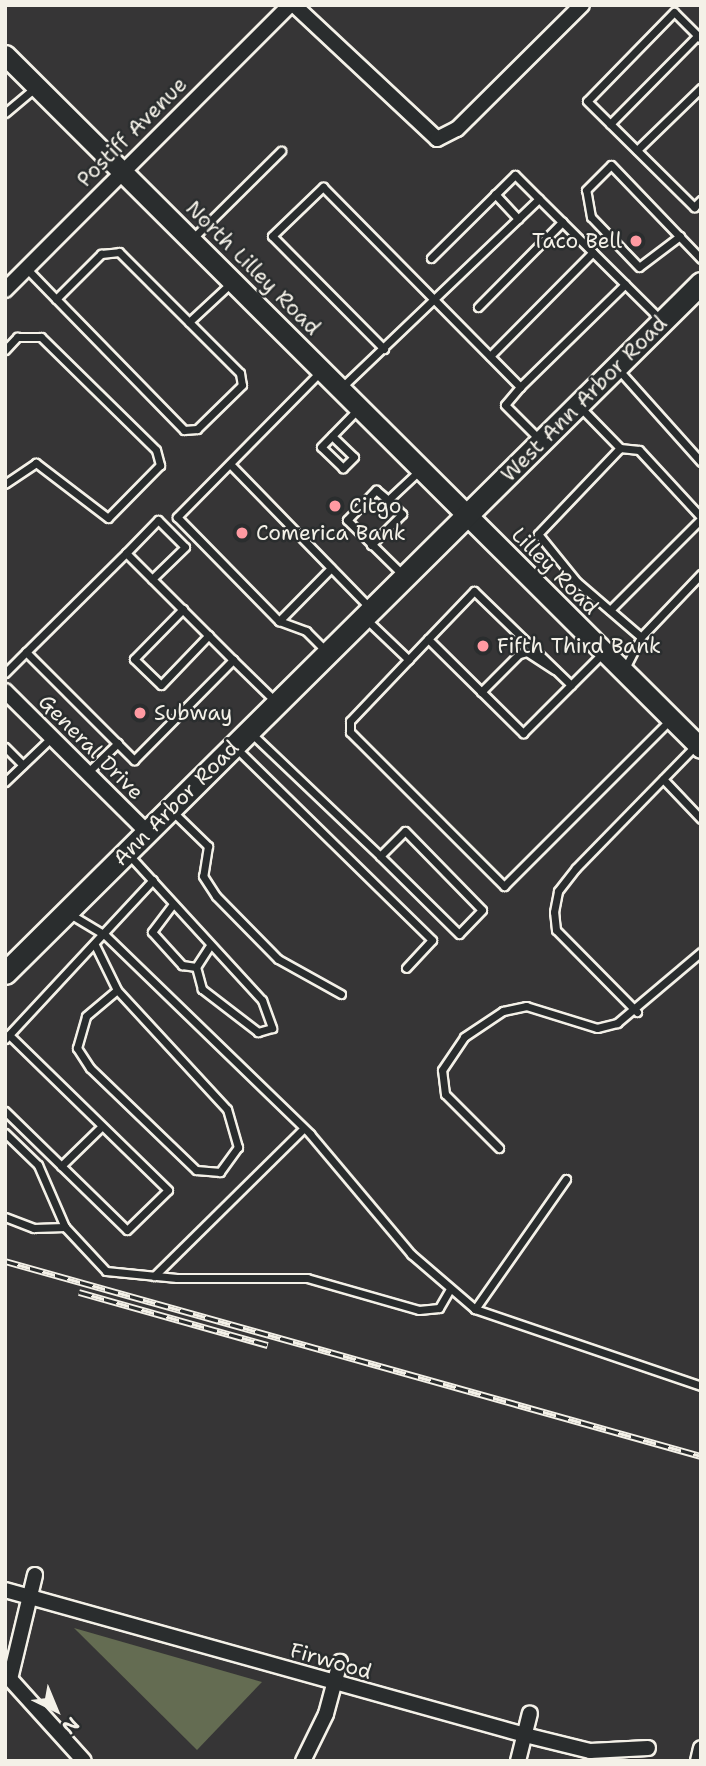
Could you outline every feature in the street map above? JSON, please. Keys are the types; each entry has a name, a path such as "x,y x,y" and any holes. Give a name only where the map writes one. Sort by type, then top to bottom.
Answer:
{"main road":[{"name":"West Ann Arbor Road","path":"467,514 699,288"},
{"name":"Ann Arbor Road","path":"5,973 467,514"}],"street":[{"path":"292,5 437,139 457,129 582,5"},
{"name":"Postiff Avenue","path":"5,290 292,5"},
{"name":"North Lilley Road","path":"5,55 193,238 467,514"},
{"name":"Lilley Road","path":"467,514 699,746"},
{"name":"General Drive","path":"5,691 147,832"},
{"path":"35,1575 10,1679 85,1761"},
{"name":"Firwood","path":"5,1590 333,1684 590,1751 648,1748"},
{"path":"303,1761 340,1662"},
{"path":"518,1761 530,1713"}],"lane":[{"path":"610,124 699,37 674,12 587,101 610,124 637,150 694,207 701,200"},
{"path":"5,113 36,86"},
{"path":"637,150 701,88"},
{"path":"193,238 281,151"},
{"path":"680,236 643,268 591,217 586,190 611,165 680,236 701,259"},
{"path":"431,258 515,174 663,321"},
{"path":"384,349 272,236 323,187 520,387"},
{"path":"495,194 518,219"},
{"path":"341,388 438,301 539,198"},
{"path":"478,307 562,222"},
{"path":"26,267 56,299 184,430 198,429 242,385 240,373 119,252 109,250 56,299"},
{"path":"490,356 593,252"},
{"path":"189,322 234,281"},
{"path":"541,441 505,405 625,284"},
{"path":"5,350 29,333 41,337 156,450 160,465 108,518 37,463 5,484"},
{"path":"616,367 701,463"},
{"path":"323,370 177,517 279,621 306,631 328,653"},
{"path":"578,405 620,448 639,450 701,518 610,610"},
{"path":"332,436 354,457 343,468 320,447 360,407"},
{"path":"620,448 538,534 549,554 641,637"},
{"path":"230,464 331,568 409,660"},
{"path":"388,500 421,469"},
{"path":"371,545 402,514 376,490 347,520 371,545 404,577"},
{"path":"5,673 158,520 185,547 152,579"},
{"path":"126,553 276,703"},
{"path":"279,621 331,568"},
{"path":"623,671 641,637 701,574"},
{"path":"571,685 474,591 350,722 350,732 504,886 671,719"},
{"path":"183,609 134,659 161,685 209,635"},
{"path":"428,639 523,733 604,652"},
{"path":"26,652 134,760 233,660"},
{"path":"481,692 519,654 527,652 556,670"},
{"path":"249,731 459,934 482,909 405,831 380,856"},
{"path":"5,782 52,737"},
{"path":"87,773 118,743"},
{"path":"234,746 432,940 406,968"},
{"path":"637,1012 556,930 554,912 558,891 576,868 699,746"},
{"path":"5,747 23,765"},
{"path":"663,779 701,819"},
{"path":"170,809 208,846 203,876 216,897 278,959 341,994"},
{"path":"126,853 153,880 209,947 262,1000 272,1028 258,1032 236,1019 202,989 197,967 209,947"},
{"path":"5,1111 127,1230 168,1190 7,1037 105,935 153,880"},
{"path":"173,904 152,932 181,965 197,967"},
{"path":"67,912 105,935 303,1129 411,1254 475,1309 701,1385"},
{"path":"95,945 117,990 227,1109 238,1147 220,1172 195,1170 90,1068 77,1048 86,1016 117,990"},
{"path":"499,1148 444,1094 442,1070 464,1037 503,1011 526,1006 597,1028 637,1012 701,951"},
{"path":"61,1166 102,1126"},
{"path":"154,1276 303,1129"},
{"path":"5,1133 52,1187 65,1227 106,1270 154,1276 307,1278 419,1310 439,1308 450,1289"},
{"path":"475,1309 566,1179"},
{"path":"5,1217 34,1227 65,1227"}],"green space":[{"path":"74,1628 262,1682 197,1750"}],"railway":[{"path":"5,1261 701,1456"},
{"path":"79,1292 268,1345"}],"place":[{"name":"Taco Bell","path":"636,241"},
{"name":"Citgo","path":"335,506"},
{"name":"Comerica Bank","path":"242,533"},
{"name":"Fifth Third Bank","path":"483,646"},
{"name":"Subway","path":"140,713"}]}
